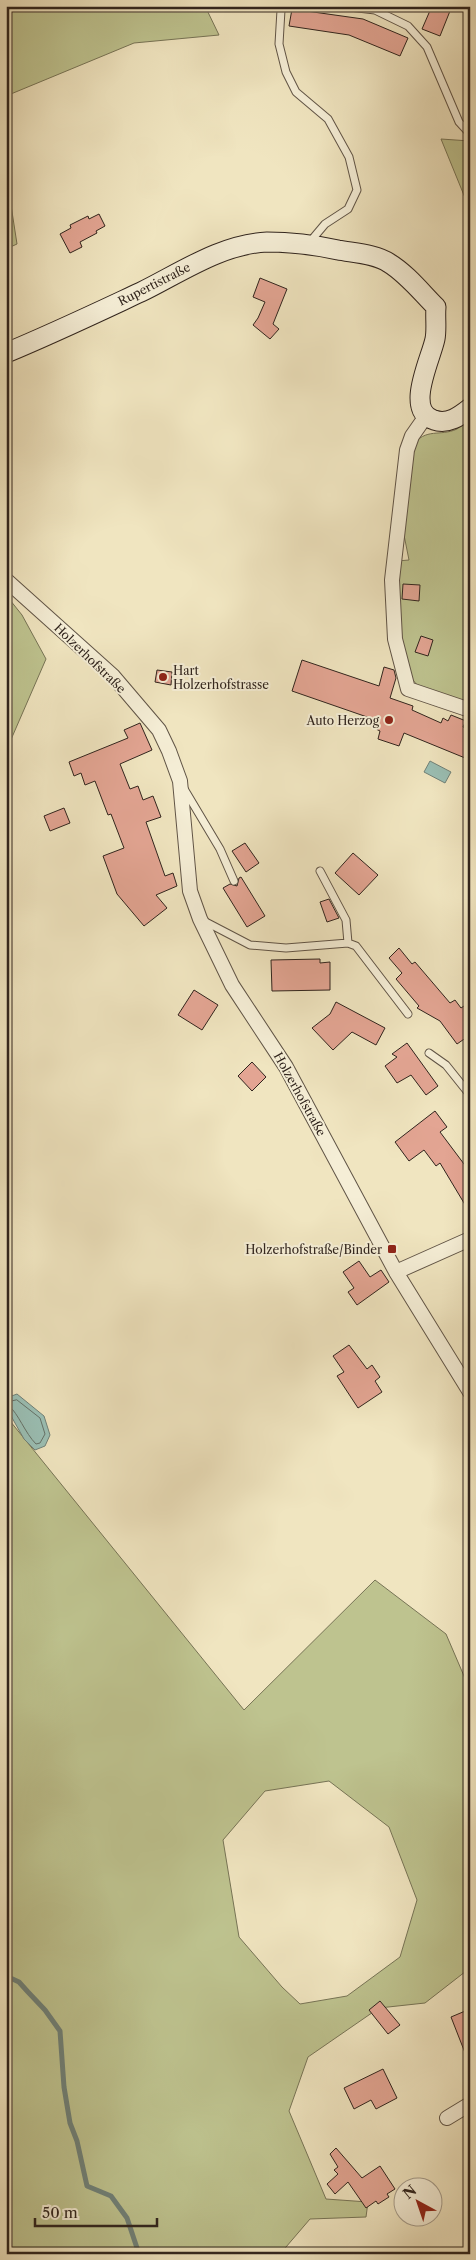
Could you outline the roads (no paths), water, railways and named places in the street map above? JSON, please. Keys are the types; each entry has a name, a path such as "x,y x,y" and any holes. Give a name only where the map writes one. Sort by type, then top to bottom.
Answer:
{"main road":[{"name":"Rupertistraße","path":"6,353 118,303 186,267 242,246 266,242 308,244 361,254 388,262 407,277 436,307 435,336 420,392 420,401 426,416"},
{"path":"426,416 437,421 452,420 470,408"}],"street":[{"path":"426,416 412,436 407,450 392,580 394,639 408,689 470,710"},
{"name":"Holzerhofstraße","path":"6,580 112,676 159,730 180,781 190,891 200,919 232,985 286,1067 396,1272 470,1392"},
{"path":"396,1272 470,1239"},
{"path":"448,2118 470,2104"}],"lane":[{"path":"287,6 281,10 279,44 286,72 296,92 328,120 349,157 357,190 348,210 325,224 308,244"},
{"path":"341,6 375,10 408,26 427,47 459,122 470,134"},
{"path":"180,781 220,849 234,882"},
{"path":"320,871 346,920 348,943"},
{"path":"200,919 250,945 286,948 348,943 356,946 408,1014"},
{"path":"429,1052 446,1065 470,1095"}],"water":[{"path":"430,761 451,772 445,783 424,772"},
{"path":"17,1394 44,1416 50,1435 45,1446 35,1450 24,1439 6,1407 9,1397"}],"waterway":[{"path":"6,1976 19,1982 45,2010 60,2031 64,2087 70,2123 77,2141 87,2186 111,2196 127,2218 139,2254"}],"place":[{"name":"Hart Holzerhofstrasse","path":"163,677"},
{"name":"Auto Herzog","path":"389,720"},
{"name":"Holzerhofstraße/Binder","path":"392,1249"}]}
